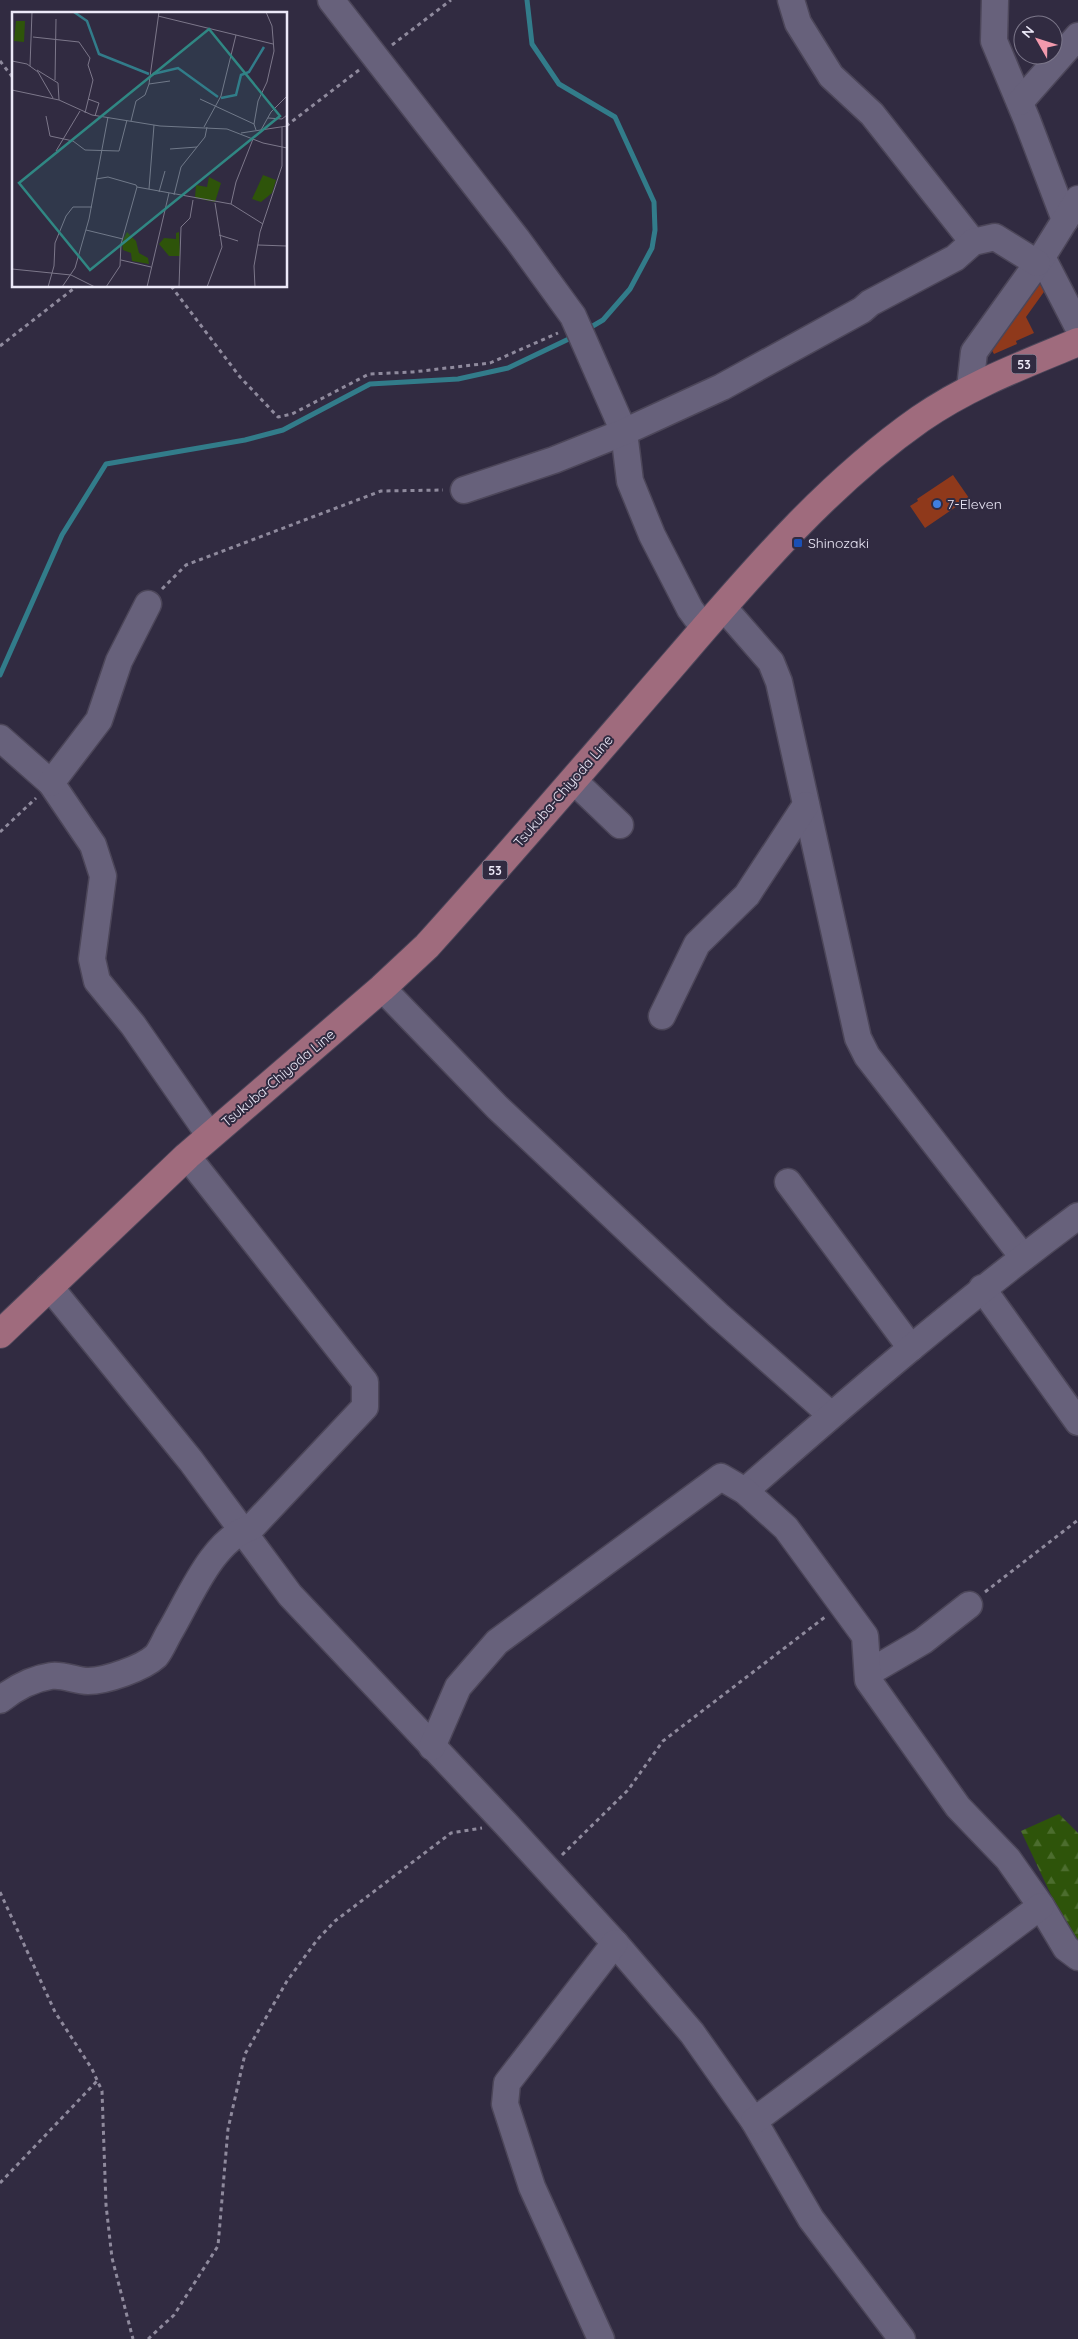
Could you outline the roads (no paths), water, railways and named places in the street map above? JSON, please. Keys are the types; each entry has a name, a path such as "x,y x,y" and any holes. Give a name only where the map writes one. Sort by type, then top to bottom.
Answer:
{"main road":[{"name":"Tsukuba-Chiyoda Line","path":"0,1334 187,1156 382,988 465,904 723,607 804,520 858,469 921,418 970,388 1078,342"}],"street":[{"path":"331,0 517,239 573,316 624,432 630,481 652,535 690,609 704,628"},
{"path":"791,0 798,23 831,76 872,114 973,242"},
{"path":"995,0 994,41 1020,102 1065,220"},
{"path":"1020,102 1078,36"},
{"path":"970,388 974,352 1039,260 1078,199"},
{"path":"464,490 554,460 624,432 722,387 862,310 870,303 955,258 973,242 994,237 1039,260 1078,327"},
{"path":"52,783 99,720 118,660 148,604"},
{"path":"723,607 771,662 779,682 858,1038 867,1056 1023,1257"},
{"path":"0,738 52,783 93,845 103,876 92,959 96,980 133,1025 210,1136"},
{"path":"573,780 620,825"},
{"path":"662,1016 697,944 748,895 806,805"},
{"path":"382,988 498,1107 718,1315 831,1415"},
{"path":"0,1700 18,1685 52,1675 89,1681 113,1677 142,1665 156,1656 205,1568 243,1530 252,1527 365,1407 365,1382 187,1156"},
{"path":"788,1182 911,1348"},
{"path":"745,1491 831,1415 982,1288 1078,1216"},
{"path":"49,1286 191,1460 290,1595 506,1824 615,1943 692,2033 754,2121 811,2219 902,2339"},
{"path":"982,1288 1078,1422"},
{"path":"432,1747 458,1687 498,1642 721,1477 745,1491 786,1528 865,1636 868,1680 958,1807 1008,1859 1041,1906 1066,1948 1078,1957"},
{"path":"868,1673 924,1641 969,1605"},
{"path":"754,2121 1041,1906"},
{"path":"601,2339 532,2187 505,2104 507,2083 615,1943"}],"waterway":[{"path":"527,0 532,44 559,84 615,117 654,202 655,230 652,248 630,289 603,320 586,330"},
{"path":"0,675 62,535 106,464 245,440 283,430 370,384 458,379 508,368 575,336"}],"place":[{"name":"7-Eleven","path":"937,504"},
{"name":"Shinozaki","path":"798,543"}]}
